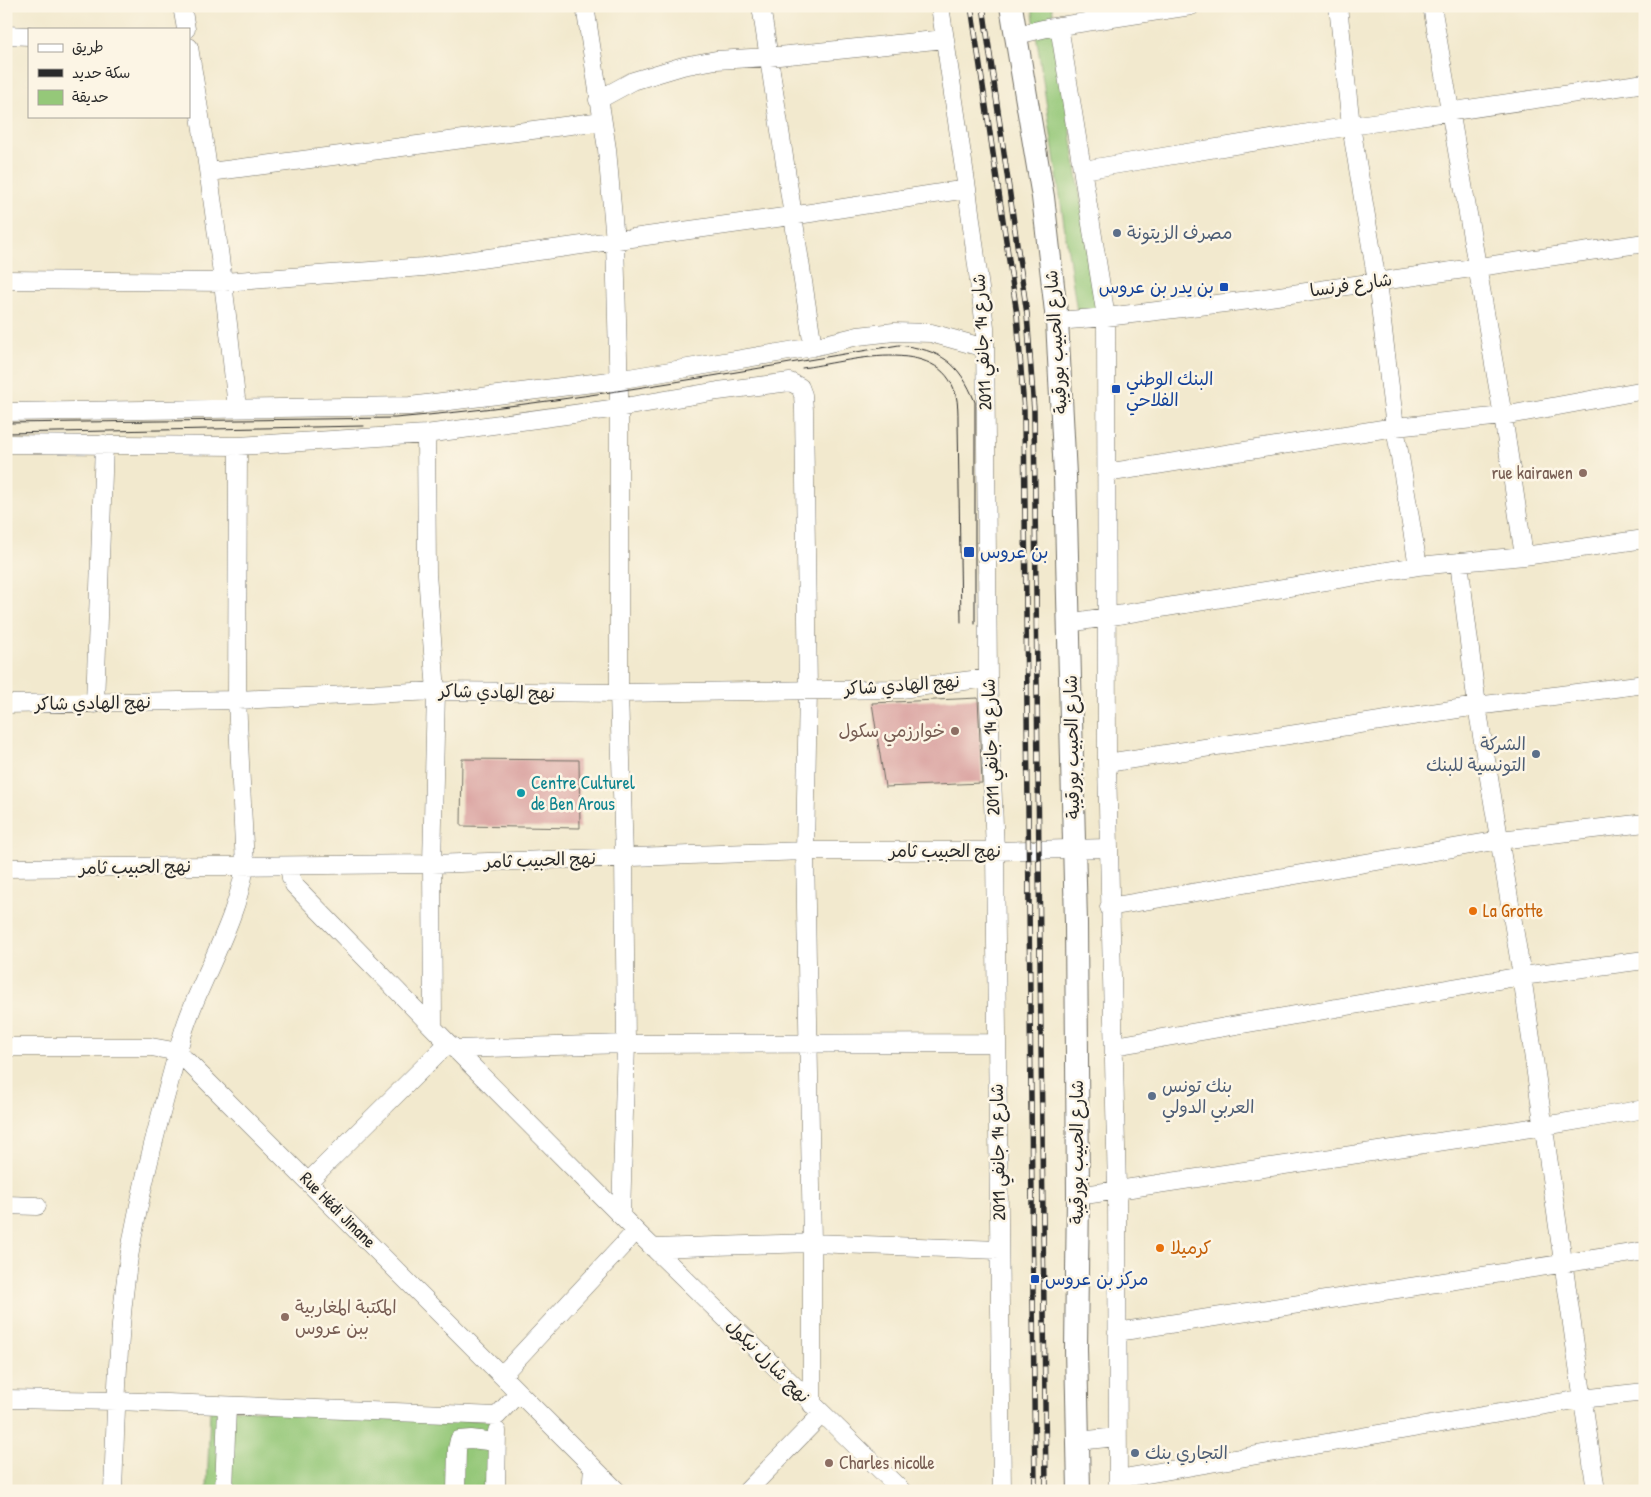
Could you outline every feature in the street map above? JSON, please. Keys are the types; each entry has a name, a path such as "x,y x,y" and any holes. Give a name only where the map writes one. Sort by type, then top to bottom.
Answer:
{"main road":[{"name":"شارع الحبيب بورقيبة","path":"1012,6 1043,197 1057,321 1065,475 1074,849 1078,1196 1076,1348 1079,1491"}],"street":[{"path":"182,6 186,28"},
{"path":"584,6 607,149 615,240 618,408 619,693 624,857 626,1044 621,1215"},
{"path":"761,6 813,347"},
{"name":"شارع 14 جانفي 2011","path":"940,6 968,189 985,348 988,678 995,851 1002,1491"},
{"path":"1017,35 1059,26 1191,6"},
{"path":"1338,6 1350,126 1377,282 1395,427 1418,566"},
{"path":"1432,6 1503,416 1524,556"},
{"path":"1059,26 1106,317 1107,763 1109,907 1115,1046 1118,1485 1581,1399 1645,1392"},
{"path":"6,34 28,36"},
{"path":"598,100 633,82 683,66 716,60 769,57 945,39"},
{"path":"190,53 210,172 237,408"},
{"path":"1083,170 1350,126 1645,83"},
{"path":"210,172 602,121"},
{"path":"6,280 224,282 423,267 792,216 968,189"},
{"name":"شارع فرنسا","path":"1057,321 1106,317 1377,282 1645,244"},
{"path":"6,412 410,406 617,380 813,347 858,336 894,332 932,333 985,348"},
{"path":"6,444 238,446 426,434 618,408 718,391 790,382 800,387 803,395 804,410 808,690 805,852 817,1409 747,1491"},
{"path":"1106,473 1395,427 1503,416 1645,390"},
{"path":"426,434 426,574 436,691 432,864 432,1027"},
{"path":"95,704 104,444"},
{"path":"113,1491 117,1401 129,1257 151,1154 177,1054 233,910 242,884 245,866 238,700 238,446"},
{"path":"1068,623 1418,566 1524,556 1645,539"},
{"path":"1459,562 1477,706 1522,976 1581,1399 1596,1491"},
{"name":"نهج الهادي شاكر","path":"6,704 95,704 238,700 436,691 619,693 901,688 988,678"},
{"path":"1107,763 1477,706 1645,684"},
{"path":"1109,907 1500,840 1645,823"},
{"name":"نهج الحبيب ثامر","path":"6,868 432,864 805,852 995,851 1108,848"},
{"name":"نهج شارل نيكول","path":"289,866 294,885 432,1027 653,1248 902,1491"},
{"path":"1115,1046 1522,976 1645,960"},
{"path":"309,1181 451,1046 996,1043"},
{"name":"Rue Hédi Jinane","path":"6,1046 151,1047 177,1054 208,1080 617,1491"},
{"path":"1078,1196 1544,1126 1645,1108"},
{"path":"6,1205 37,1206"},
{"path":"502,1375 636,1231"},
{"path":"653,1248 812,1243 999,1250"},
{"path":"1117,1332 1645,1251"},
{"path":"496,1491 497,1416 518,1393"},
{"path":"6,1400 117,1401 227,1407 497,1416"},
{"path":"224,1491 227,1407"},
{"path":"1078,1441 1117,1438"},
{"path":"456,1491 459,1440 471,1439 496,1442"},
{"path":"591,1491 593,1467"}],"green space":[{"path":"1032,6 1052,6 1097,309 1077,312"},
{"path":"210,1408 498,1421 496,1491 207,1491"}],"building":[{"path":"978,698 982,783 885,787 872,703"},
{"name":"Centre Culturel de Ben Arous","path":"462,759 579,760 580,828 461,826"}],"tram line":[{"path":"6,423 395,418 584,396 899,345 914,347 926,350 947,360 962,377 975,402 975,624"},
{"path":"802,368 890,356 912,358 931,364 946,376 956,395 958,408 961,622"},
{"path":"6,433 364,426"}],"railway":[{"path":"971,6 1017,314 1024,411 1035,1491"},
{"path":"983,6 1027,314 1034,411 1046,1491"}],"place":[{"name":"مصرف الزيتونة","path":"1117,233"},
{"name":"بن يدر بن عروس","path":"1224,287"},
{"name":"البنك الوطني الفلاحي","path":"1116,389"},
{"name":"rue kairawen","path":"1583,473"},
{"name":"بن عروس","path":"969,552"},
{"name":"خوارزمي سكول","path":"955,731"},
{"name":"الشركة التونسية للبنك","path":"1536,754"},
{"name":"Centre Culturel de Ben Arous","path":"521,793"},
{"name":"La Grotte","path":"1473,911"},
{"name":"بنك تونس العربي الدولي","path":"1152,1096"},
{"name":"كرميلا","path":"1160,1248"},
{"name":"مركز بن عروس","path":"1035,1279"},
{"name":"المكتبة المغاربية ببن عروس","path":"285,1317"},
{"name":"التجاري بنك","path":"1135,1453"},
{"name":"Charles nicolle","path":"829,1463"}]}
